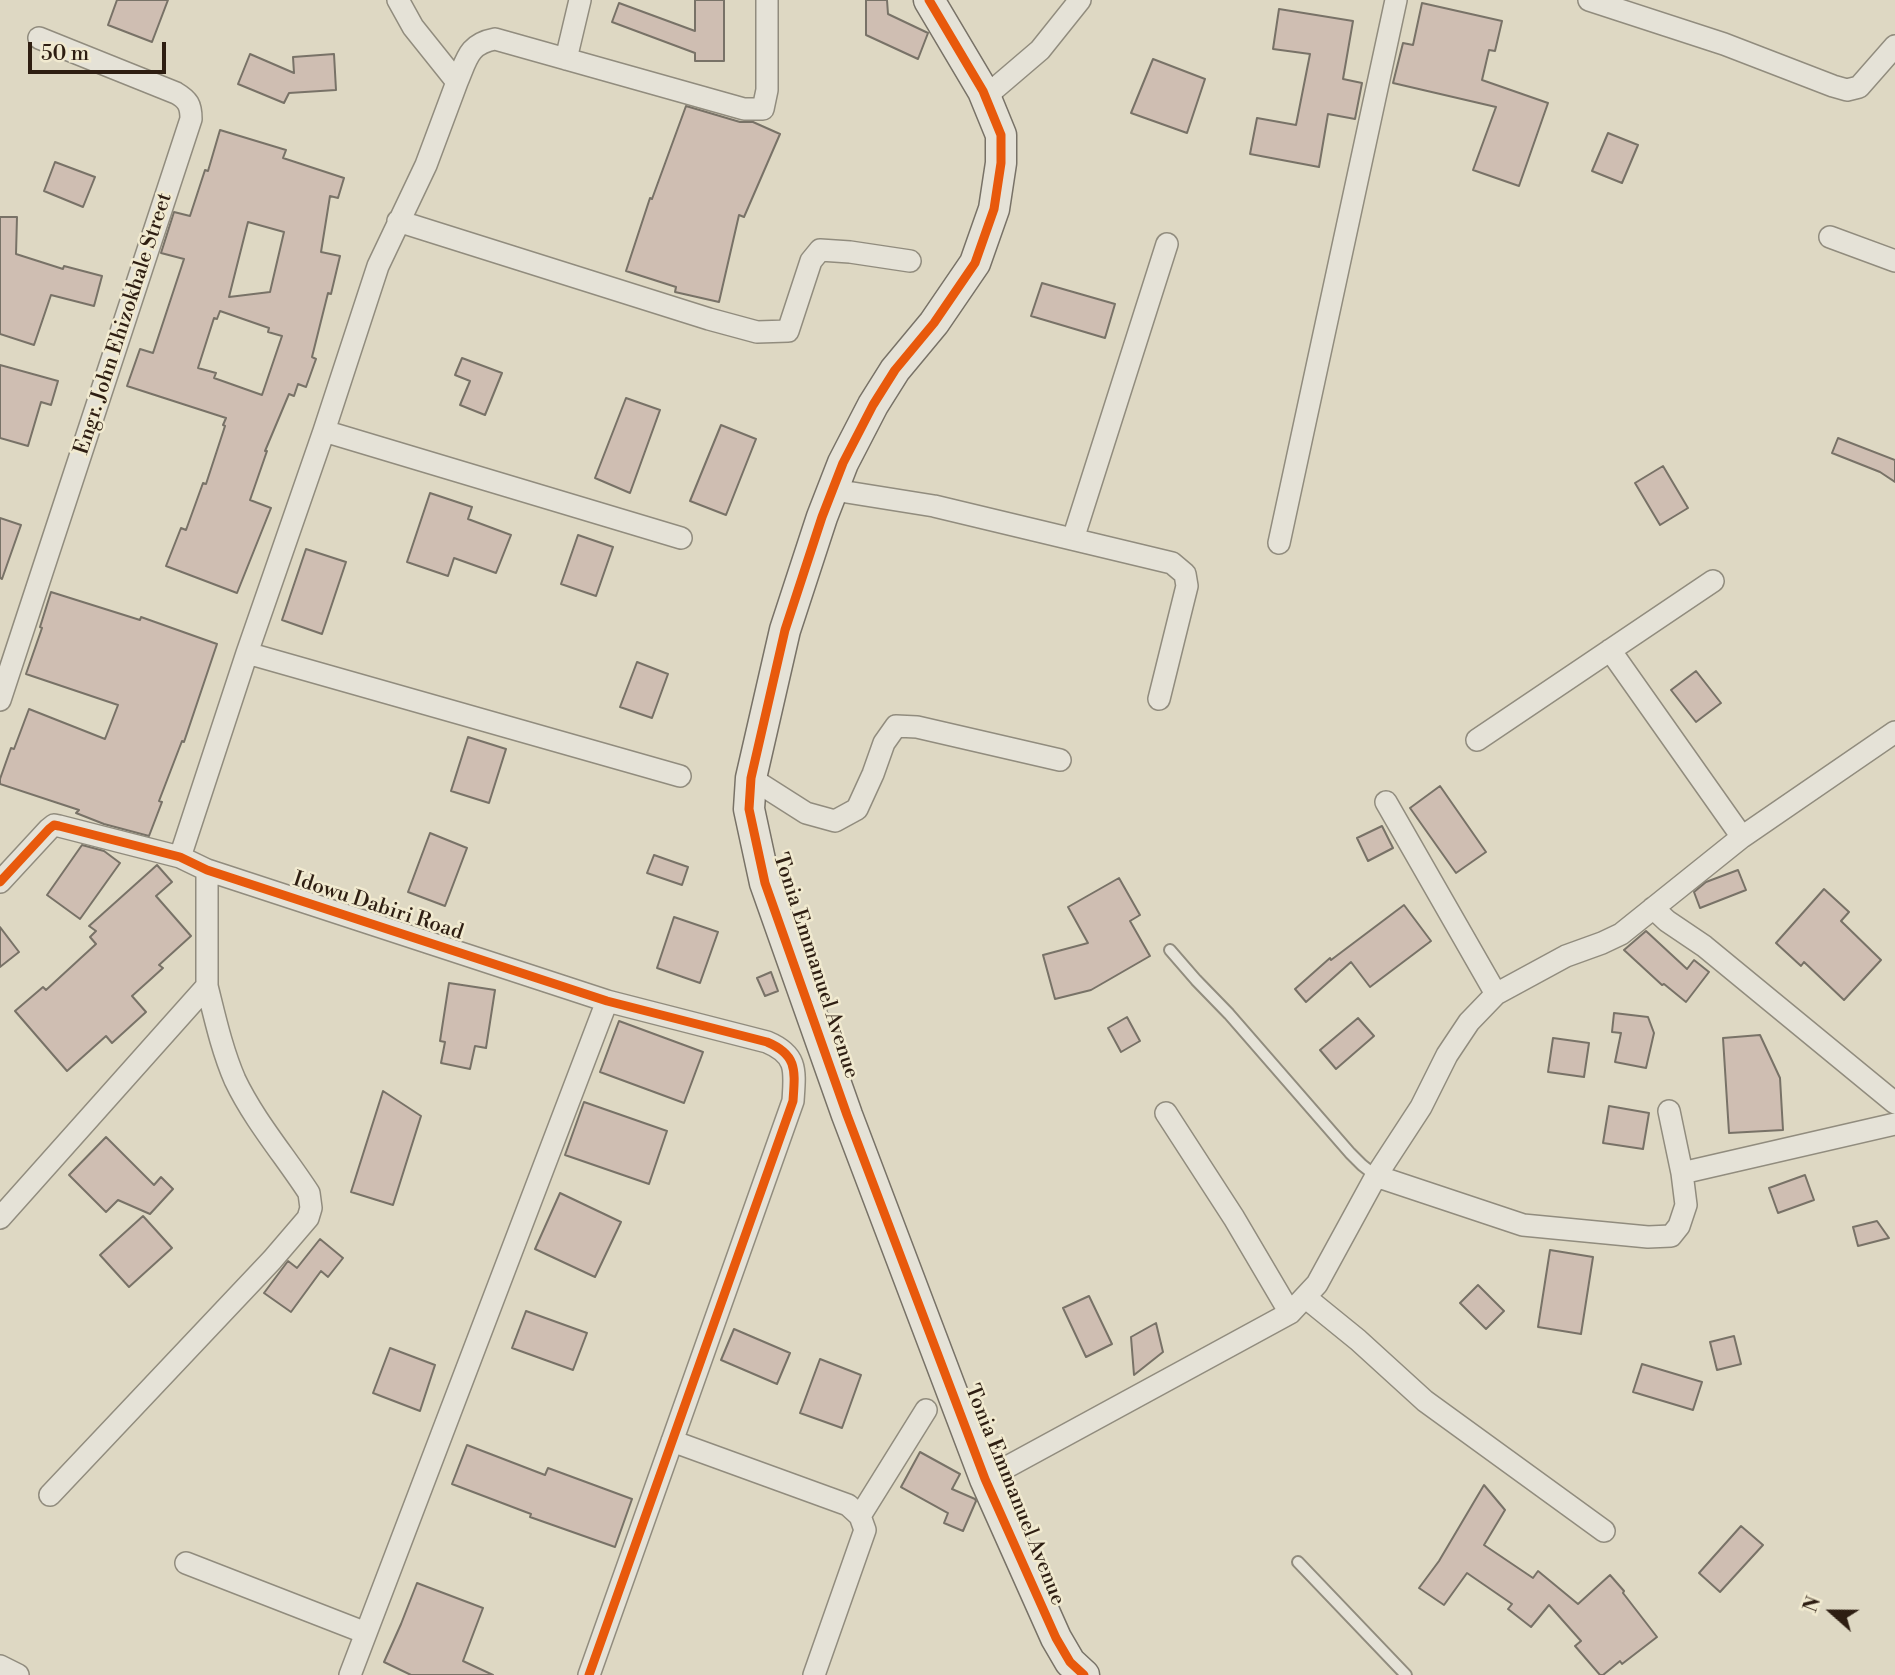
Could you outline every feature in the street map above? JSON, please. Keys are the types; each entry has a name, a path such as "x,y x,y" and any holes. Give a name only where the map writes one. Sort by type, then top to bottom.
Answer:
{"street":[{"path":"398,0 414,27 457,82"},
{"path":"566,59 580,0"},
{"path":"180,857 378,266 426,165 471,49 483,41 495,39 744,108 764,109 767,90 768,0"},
{"name":"Tonia Emmanuel Avenue","path":"929,0 985,97 1001,135 1001,163 994,209 975,263 934,323 895,370 873,405 843,463 822,517 785,630 751,778 749,809 765,883 846,1115 985,1479 1072,1671"},
{"path":"985,97 1040,50 1080,0"},
{"path":"1279,543 1396,0"},
{"path":"1589,0 1724,44 1847,90 1859,87 1895,46"},
{"name":"Engr. John Ehizokhale Street","path":"0,700 191,119 191,108 186,99 176,93 39,38"},
{"path":"398,221 757,332 788,331 811,261 820,250 910,261"},
{"path":"1830,237 1895,261"},
{"path":"1073,539 1167,244"},
{"path":"324,431 681,538"},
{"path":"834,490 934,506 1172,563 1185,573 1187,586 1159,699"},
{"path":"1477,740 1713,581"},
{"path":"1610,650 1742,837"},
{"path":"247,653 680,776"},
{"path":"751,778 806,813 835,821 857,809 884,743 896,726 917,727 1060,760"},
{"path":"985,1479 1290,1313 1317,1284 1376,1175 1421,1107 1447,1055 1469,1022 1496,994 1566,956 1621,934 1742,837 1895,732"},
{"path":"1386,802 1496,994"},
{"name":"Idowu Dabiri Road","path":"0,882 54,825 180,857 207,870 607,1001 782,1048 792,1062 793,1101 671,1441"},
{"path":"50,1495 272,1260 308,1218 311,1208 309,1193 251,1108 223,1048 207,986 207,870"},
{"path":"1653,908 1704,946 1895,1103"},
{"path":"0,1218 207,986"},
{"path":"350,1675 607,1001"},
{"path":"1376,1175 1523,1226 1648,1237 1671,1236 1679,1226 1686,1205 1669,1111"},
{"path":"1166,1113 1234,1218 1290,1313"},
{"path":"1682,1173 1895,1124"},
{"path":"1305,1297 1358,1340 1425,1401 1604,1531"},
{"path":"860,1516 926,1410"},
{"path":"589,1675 671,1441 848,1505 860,1516 865,1530 814,1675"},
{"path":"186,1563 366,1633"},
{"path":"0,1666 18,1675"}],"lane":[{"path":"1170,950 1350,1153 1376,1175"},
{"path":"1298,1562 1406,1675"}],"building":[{"path":"117,0 168,0 152,42 108,25"},
{"path":"695,0 724,0 724,61 695,61 695,53 612,22 619,3 695,31"},
{"path":"866,0 887,0 888,14 928,33 918,59 866,35"},
{"path":"1422,3 1502,21 1495,51 1489,50 1482,80 1548,103 1519,186 1473,170 1496,107 1393,83 1403,43 1413,45"},
{"path":"1279,9 1353,21 1343,79 1362,83 1355,119 1328,114 1319,167 1250,154 1257,118 1296,125 1310,54 1273,49"},
{"path":"250,54 294,73 293,57 334,54 336,90 289,93 284,103 238,84"},
{"path":"1153,59 1205,79 1187,133 1131,113"},
{"path":"686,106 740,122 753,122 780,134 744,217 739,215 719,302 675,292 676,287 626,271 650,198 652,199"},
{"path":"220,130 286,150 283,158 344,178 338,198 330,196 321,252 340,256 312,357 316,359 306,387 298,384 294,396 289,394 265,451 250,500 271,508 237,593 166,566 181,528 186,530 203,483 206,484 226,418 127,386 140,349 153,353 184,259 161,253 174,212 190,216 205,170 208,171","holes":["248,222 284,232 270,292 229,297","220,311 269,328 268,332 282,336 262,395 214,378 216,373 198,368 214,318 217,319"]},
{"path":"1608,133 1638,145 1622,183 1592,171"},
{"path":"55,162 95,177 83,207 44,191"},
{"path":"0,217 17,217 16,254 63,269 64,266 102,276 94,306 51,295 34,345 0,334"},
{"path":"1042,283 1115,304 1105,338 1031,316"},
{"path":"462,358 502,373 485,415 460,405 470,381 455,375"},
{"path":"0,365 58,381 51,405 41,402 28,446 0,438"},
{"path":"626,398 660,410 630,493 595,478"},
{"path":"721,425 756,439 726,515 690,501"},
{"path":"1838,438 1895,460 1895,482 1880,472 1832,453"},
{"path":"1663,466 1688,508 1660,525 1635,483"},
{"path":"430,493 472,507 468,519 511,535 496,573 454,558 448,576 407,562"},
{"path":"0,518 21,525 2,579 0,578"},
{"path":"578,535 613,547 596,596 561,584"},
{"path":"306,549 346,562 322,634 282,620"},
{"path":"51,592 140,620 141,617 217,644 184,742 182,741 159,801 162,802 149,836 104,824 76,813 79,810 0,784 11,748 14,749 29,709 105,739 118,705 26,674"},
{"path":"637,662 668,674 652,718 620,707"},
{"path":"1696,671 1721,703 1696,722 1671,690"},
{"path":"468,737 506,749 489,803 451,791"},
{"path":"1440,786 1486,852 1456,873 1410,808"},
{"path":"1382,826 1393,848 1368,861 1357,838"},
{"path":"430,833 467,848 445,906 408,892"},
{"path":"82,845 104,851 120,863 80,919 47,895"},
{"path":"654,855 688,867 682,885 647,873"},
{"path":"157,865 172,882 156,896 191,936 159,965 163,968 132,996 146,1012 112,1043 106,1036 67,1071 15,1011 43,987 46,990 96,944 90,937 96,931 89,926"},
{"path":"1738,870 1746,890 1700,908 1694,892 1706,882"},
{"path":"1119,878 1140,915 1130,921 1150,956 1091,990 1055,999 1043,955 1088,943 1068,907"},
{"path":"1824,889 1849,912 1841,921 1881,960 1844,1000 1804,962 1801,966 1776,943"},
{"path":"1404,905 1431,941 1370,987 1351,962 1306,1002 1295,989 1330,958 1331,960"},
{"path":"674,917 718,932 700,983 657,968"},
{"path":"0,927 19,952 0,967"},
{"path":"1646,931 1687,969 1694,960 1709,972 1686,1002 1662,985 1624,950"},
{"path":"771,972 778,991 765,996 757,978"},
{"path":"449,983 495,990 486,1048 475,1046 470,1069 441,1063 445,1042 440,1041"},
{"path":"1614,1013 1648,1017 1654,1033 1646,1068 1615,1062 1621,1033 1612,1032"},
{"path":"1127,1017 1140,1041 1121,1052 1108,1028"},
{"path":"1358,1018 1374,1036 1336,1069 1320,1050"},
{"path":"619,1021 703,1052 684,1103 600,1072"},
{"path":"1760,1035 1780,1078 1783,1130 1729,1133 1723,1038"},
{"path":"1553,1038 1589,1043 1584,1077 1548,1072"},
{"path":"383,1091 421,1116 393,1205 351,1192"},
{"path":"584,1102 667,1131 649,1184 565,1155"},
{"path":"1609,1106 1649,1113 1643,1149 1603,1143"},
{"path":"106,1137 154,1185 161,1177 173,1189 150,1214 118,1200 106,1212 69,1175"},
{"path":"1805,1175 1814,1200 1778,1213 1769,1188"},
{"path":"560,1193 621,1222 595,1277 535,1249"},
{"path":"143,1216 172,1248 129,1287 100,1255"},
{"path":"1877,1221 1889,1238 1858,1246 1853,1227"},
{"path":"320,1239 343,1258 328,1277 321,1271 291,1312 264,1293 288,1261 297,1268"},
{"path":"1550,1250 1593,1257 1581,1334 1538,1327"},
{"path":"1478,1285 1504,1311 1486,1329 1460,1303"},
{"path":"1089,1296 1112,1344 1086,1357 1063,1308"},
{"path":"526,1311 587,1333 573,1370 512,1348"},
{"path":"1156,1323 1163,1352 1134,1375 1131,1337"},
{"path":"734,1329 790,1353 777,1384 721,1360"},
{"path":"1734,1336 1741,1364 1717,1370 1710,1342"},
{"path":"390,1348 435,1365 420,1411 373,1393"},
{"path":"820,1359 861,1375 842,1428 800,1413"},
{"path":"1642,1364 1702,1382 1693,1410 1633,1392"},
{"path":"467,1445 545,1475 548,1468 632,1499 615,1547 530,1517 531,1514 452,1484"},
{"path":"920,1452 960,1474 952,1489 975,1499 963,1531 944,1523 948,1513 901,1487"},
{"path":"1484,1485 1505,1510 1484,1545 1533,1578 1538,1571 1578,1604 1610,1575 1657,1637 1622,1664 1620,1661 1600,1675 1575,1646 1581,1641 1549,1605 1531,1627 1508,1609 1512,1604 1467,1573 1444,1605 1419,1588 1439,1561"},
{"path":"1741,1526 1763,1545 1720,1592 1699,1573"},
{"path":"417,1583 483,1608 463,1661 493,1675 411,1675 384,1662"}],"cycle path":[{"path":"929,0 983,91 1001,135 1001,163 994,209 975,263 934,323 895,370 873,405 843,463 822,517 785,630 751,778 749,809 765,883 847,1115 985,1479 1056,1638 1070,1662 1084,1675"},
{"path":"0,882 49,829 54,825 59,826 180,857 207,870 607,1001 767,1042 789,1058 794,1073 793,1101 589,1675"}]}
